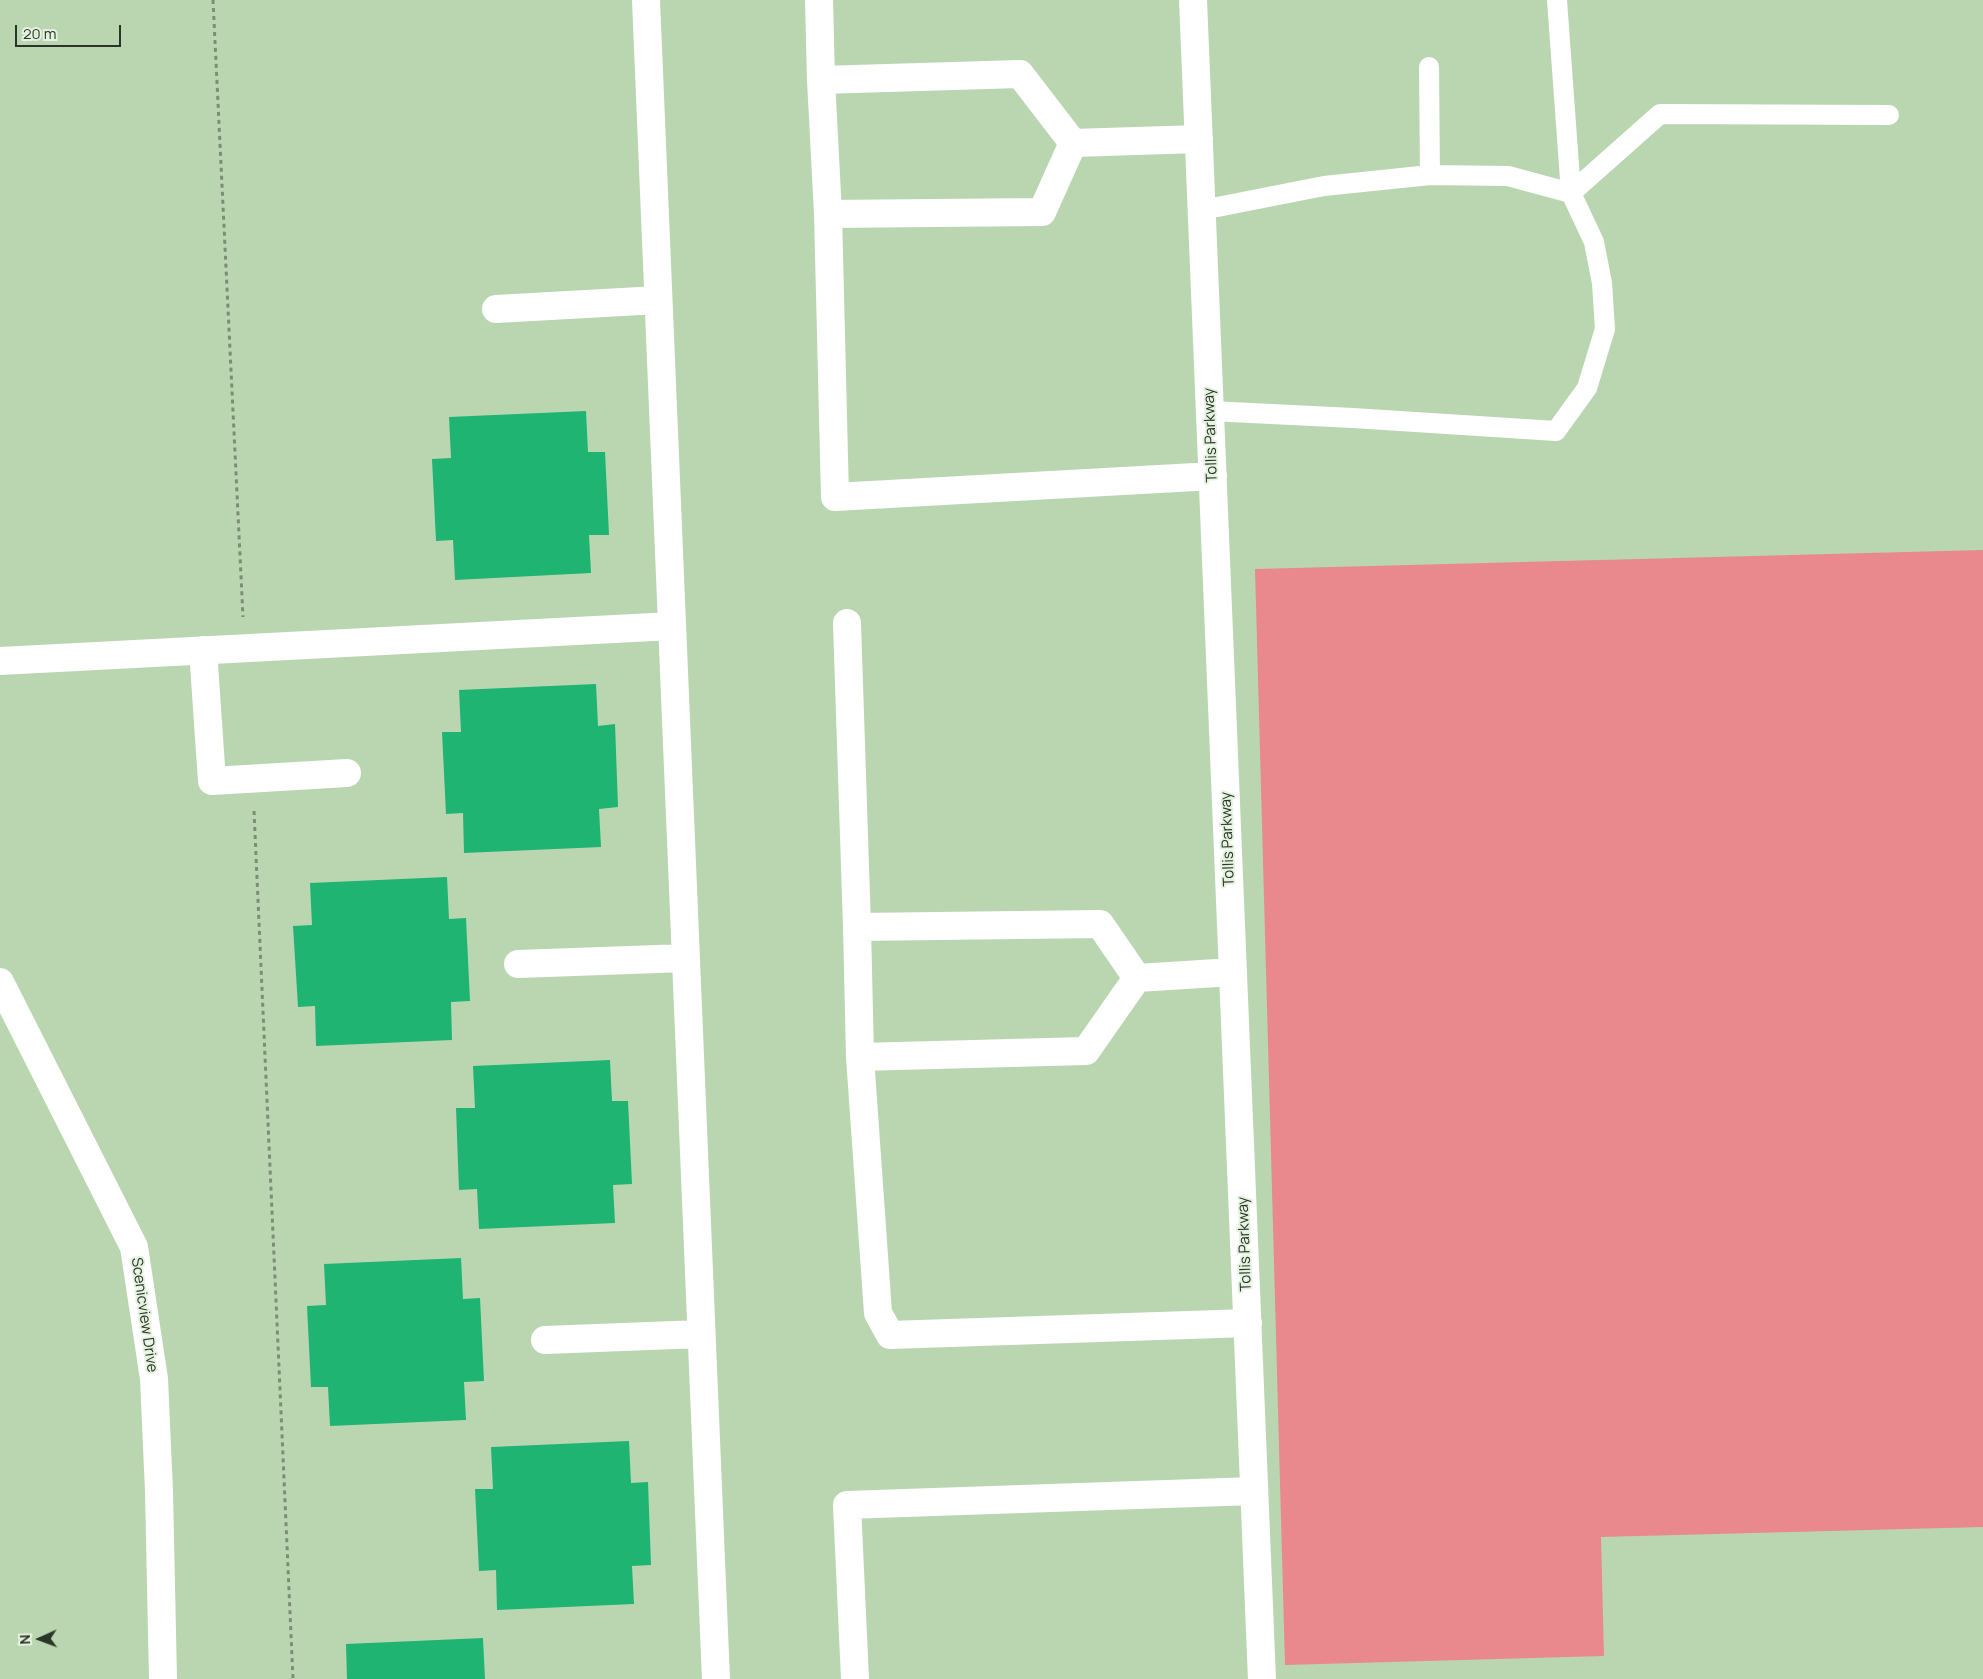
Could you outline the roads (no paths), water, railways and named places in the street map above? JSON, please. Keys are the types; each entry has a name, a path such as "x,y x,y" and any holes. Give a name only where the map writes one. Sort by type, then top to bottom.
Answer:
{"street":[{"path":"646,0 716,1679"},
{"path":"819,0 828,214 835,497 1213,476"},
{"name":"Tollis Parkway","path":"1193,0 1262,1679"},
{"path":"821,80 1020,74 1073,143"},
{"path":"1073,143 1199,139"},
{"path":"828,214 1042,212 1073,143"},
{"path":"496,309 658,300"},
{"path":"847,623 860,1058 878,1313 890,1335 1248,1323"},
{"path":"0,660 672,626"},
{"path":"203,650 212,781 346,773"},
{"path":"857,928 1100,924 1137,978"},
{"path":"518,964 686,958"},
{"path":"1137,978 1233,972"},
{"path":"860,1058 1086,1050 1137,978"},
{"name":"Scenicview Drive","path":"0,982 134,1247 154,1379 159,1491 163,1679"},
{"path":"545,1340 701,1334"},
{"path":"855,1679 847,1505 1254,1491"}],"lane":[{"path":"1210,411 1556,431 1587,388 1605,329 1602,283 1594,242 1571,193 1557,0"},
{"path":"1428,67 1430,175"},
{"path":"1571,193 1660,114 1889,115"},
{"path":"1202,210 1324,186 1430,175 1508,176 1571,193"}]}
